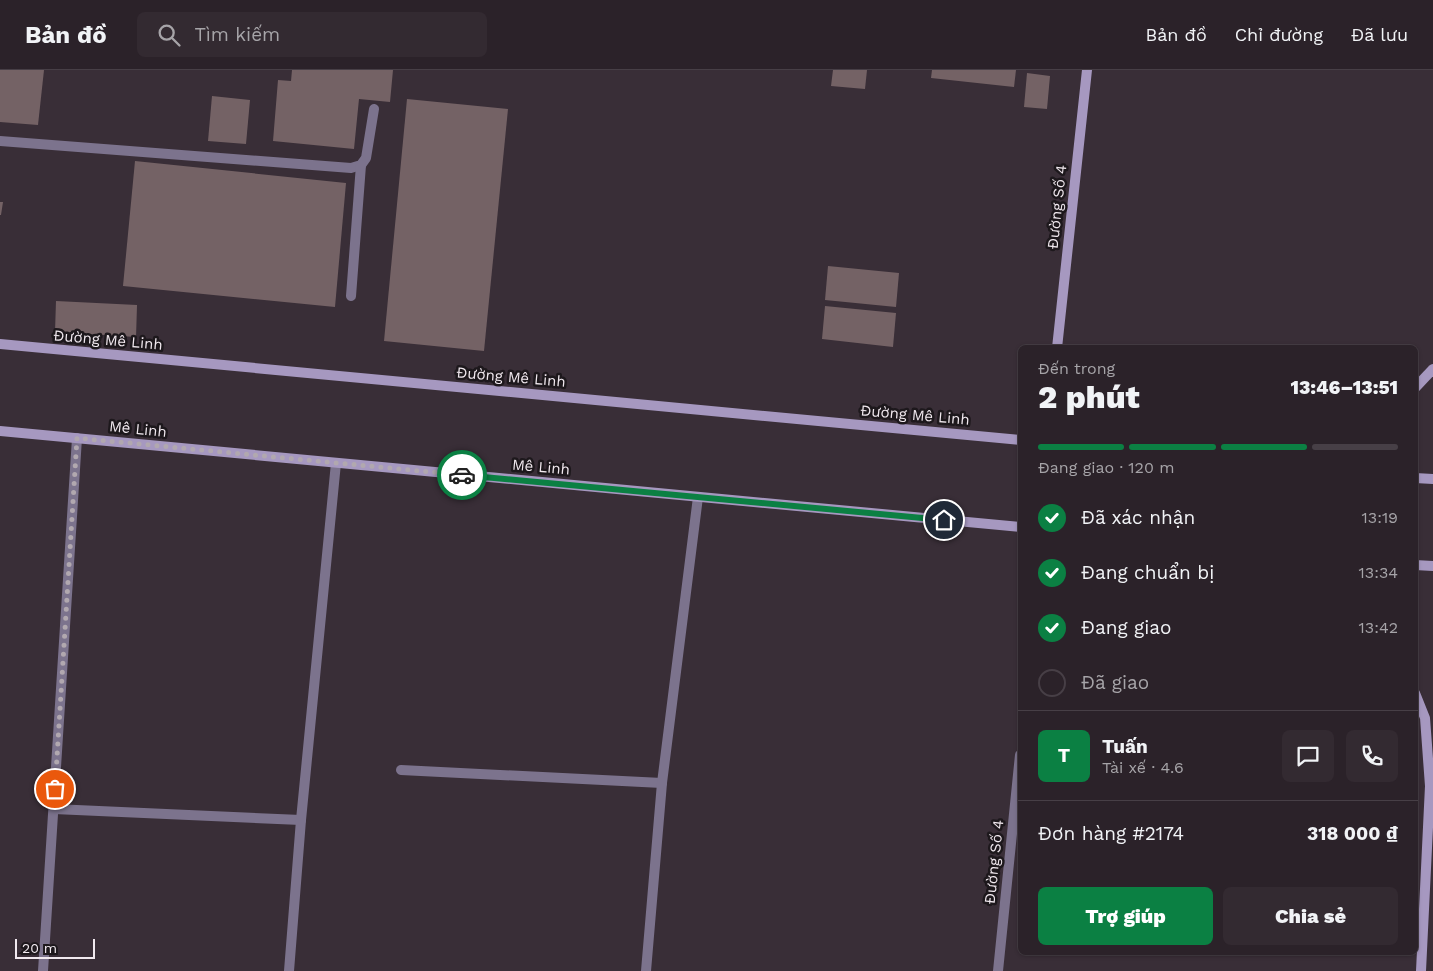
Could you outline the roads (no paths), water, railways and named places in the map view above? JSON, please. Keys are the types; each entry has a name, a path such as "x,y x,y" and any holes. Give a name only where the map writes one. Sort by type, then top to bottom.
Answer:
{"main road":[{"name":"Đường Số 4","path":"1057,345 1086,70"},
{"name":"Đường Mê Linh","path":"0,344 1018,440"},
{"path":"1418,385 1433,369"},
{"name":"Mê Linh","path":"0,431 1018,527"},
{"path":"1418,478 1433,480"},
{"path":"1418,565 1433,566"},
{"path":"1418,700 1425,718 1430,786 1421,971"},
{"path":"1421,971 1433,852"}],"street":[{"path":"351,296 361,165 366,158 374,109"},
{"path":"0,141 351,168 361,165"},
{"path":"43,971 77,438"},
{"path":"289,971 301,820 336,463"},
{"path":"646,971 662,783 698,497"},
{"path":"401,770 662,783"},
{"name":"Đường Số 4","path":"998,971 1018,775"},
{"path":"54,809 301,820"}]}
